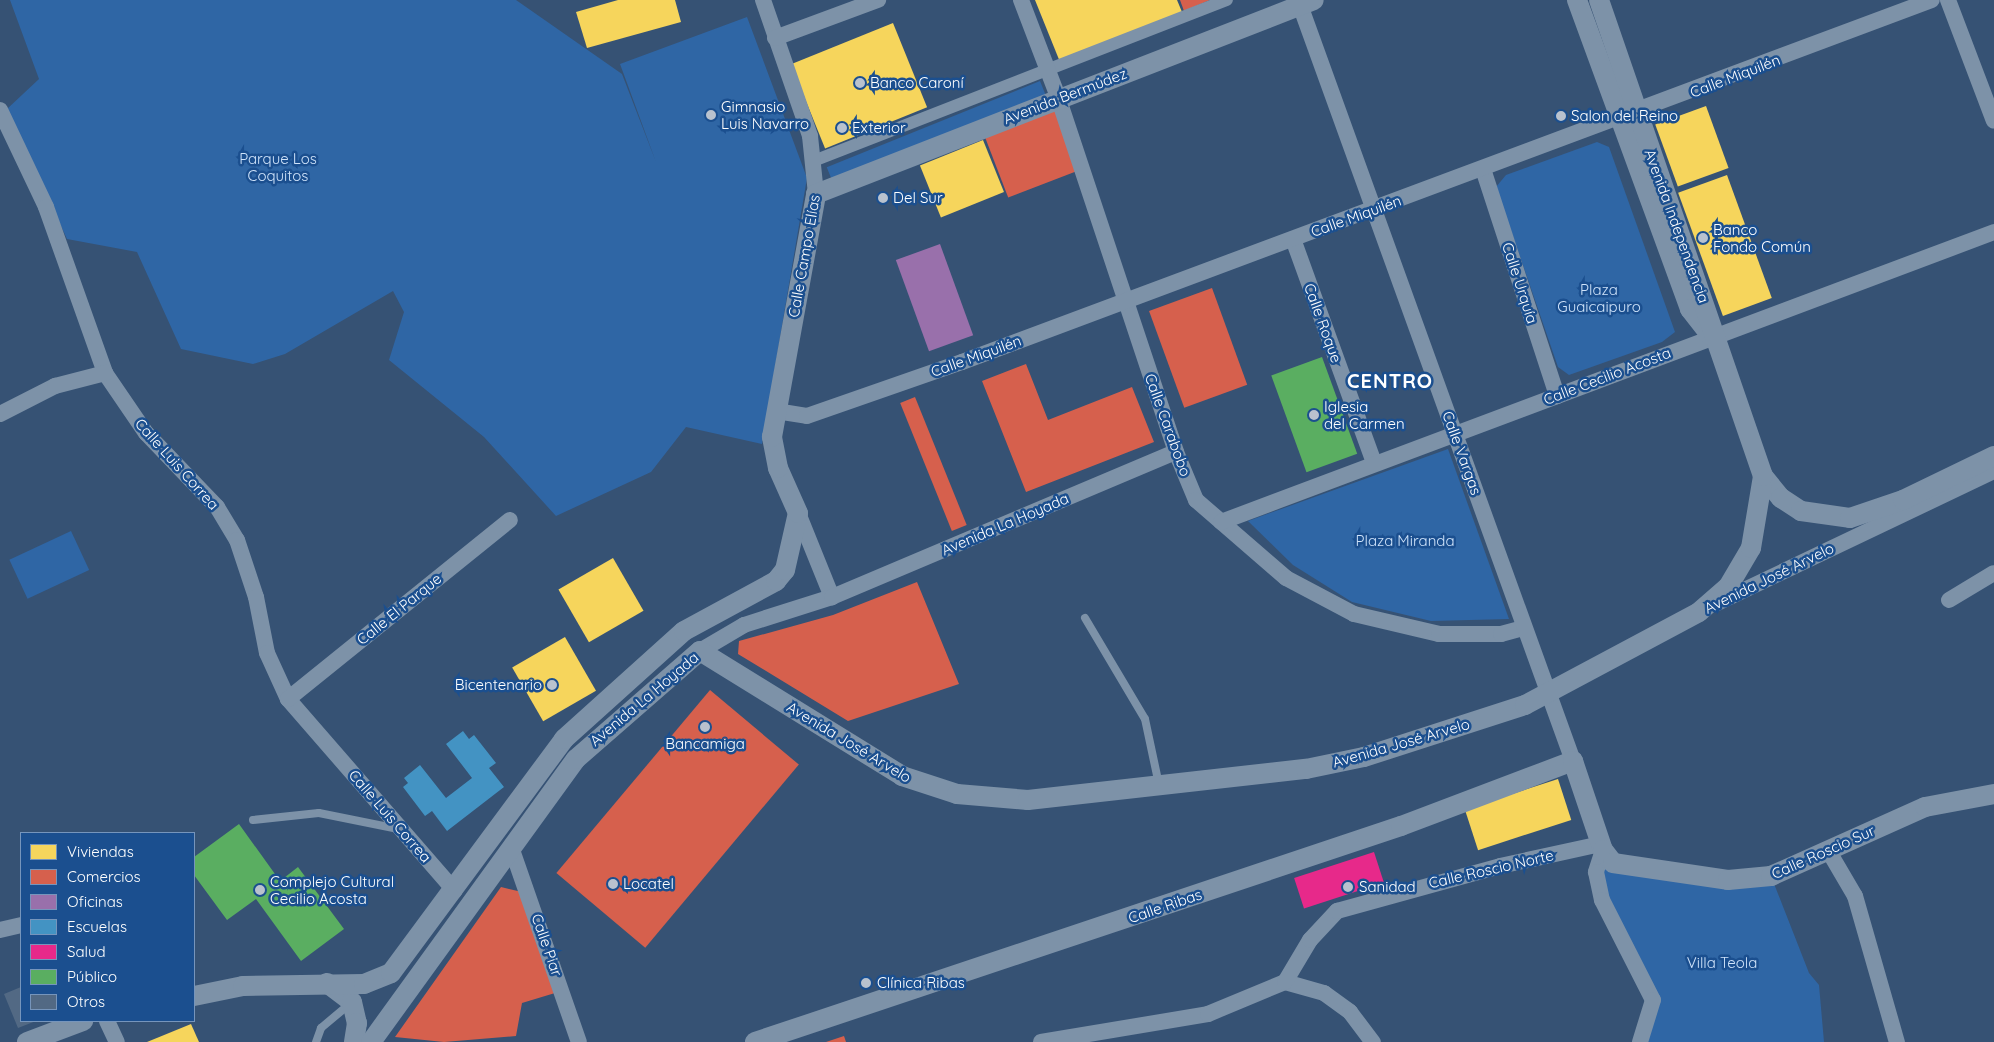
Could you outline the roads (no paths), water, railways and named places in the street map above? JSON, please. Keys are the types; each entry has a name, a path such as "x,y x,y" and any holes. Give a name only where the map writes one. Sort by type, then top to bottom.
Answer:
{"street":[{"name":"Calle Campo Elías","path":"762,0 816,160 816,194 776,411 774,451 798,513"},
{"path":"776,38 878,0"},
{"name":"Calle Carabobo","path":"1021,0 1048,67 1176,452 1196,500 1286,578 1354,614 1439,634 1501,634 1524,628"},
{"path":"816,160 1048,67 1227,0"},
{"name":"Avenida Independencia","path":"1577,0 1618,120 1690,309 1711,336"},
{"name":"Avenida Independencia","path":"1599,0 1637,113 1706,303 1711,336"},
{"name":"Calle Miquilén","path":"776,411 807,416 1483,170 1932,0"},
{"path":"1948,0 1994,121"},
{"name":"Avenida Bermúdez","path":"816,194 1058,97 1307,3"},
{"name":"Calle Vargas","path":"1307,3 1373,210 1573,761"},
{"name":"Calle Luis Correa","path":"0,110 46,207 105,373 146,433 217,507 237,540 256,597 267,653 288,699 455,891"},
{"name":"Calle Urquía","path":"1483,170 1557,396"},
{"name":"Calle Cecilio Acosta","path":"1221,522 1374,462 1557,396 1711,336 1994,232"},
{"name":"Calle Roque","path":"1293,239 1374,462"},
{"path":"1699,612 1728,587 1750,548 1763,476 1711,336"},
{"path":"0,414 55,386 105,373"},
{"name":"Avenida La Hoyada","path":"371,1042 512,850 576,759 700,651 744,625 832,597 1176,452"},
{"name":"Avenida José Arvelo","path":"1763,476 1796,508 1824,517 1850,518 1903,500 1994,456"},
{"name":"Avenida José Arvelo","path":"700,651 902,776 930,787 1028,800 1306,769 1364,756 1525,705 1699,612 1994,471"},
{"path":"798,513 832,597"},
{"name":"Avenida La Hoyada","path":"195,996 244,986 327,983 364,984 391,973 455,891 564,739 684,631 776,581 791,555 798,513"},
{"name":"Calle El Parque","path":"288,699 510,520"},
{"path":"1949,600 1994,573"},
{"path":"1573,761 1602,847 1596,872 1602,900 1652,1000 1640,1042"},
{"name":"Calle Ribas","path":"755,1042 1401,826 1573,761"},
{"name":"Calle Roscio Sur","path":"1602,847 1613,863 1625,868 1747,881 1771,876 1902,816 1958,798 1994,794"},
{"name":"Calle Roscio Norte","path":"1285,982 1310,940 1337,911 1490,868 1602,847"},
{"name":"Calle Piar","path":"512,850 579,1042"},
{"path":"1828,850 1855,896 1898,1042"},
{"path":"0,930 20,925"},
{"path":"1041,1042 1189,1021 1285,982 1324,993 1363,1035 1373,1042"},
{"path":"327,983 352,1002 357,1023 354,1042"},
{"path":"27,1042 80,1022"},
{"path":"107,1022 117,1042"}],"lane":[{"path":"1085,618 1145,719 1159,785"},
{"path":"253,820 319,813 402,830"},
{"path":"316,1042 321,1028 352,1002"}],"place":[{"name":"Banco Caroní","path":"860,83"},
{"name":"Gimnasio Luis Navarro","path":"711,115"},
{"name":"Salon del Reino","path":"1561,116"},
{"name":"Exterior","path":"842,128"},
{"name":"Del Sur","path":"883,198"},
{"name":"Banco Fondo Común","path":"1703,238"},
{"name":"Iglesia del Carmen","path":"1314,415"},
{"name":"Bicentenario","path":"552,685"},
{"name":"Bancamiga","path":"705,727"},
{"name":"Locatel","path":"613,884"},
{"name":"Sanidad","path":"1348,887"},
{"name":"Complejo Cultural Cecilio Acosta","path":"260,890"},
{"name":"Clínica Ribas","path":"866,983"}],"district":[{"name":"CENTRO","path":"1390,380"}],"park label":[{"name":"Parque Los Coquitos","path":"278,166"},
{"name":"Plaza Guaicaipuro","path":"1599,298"},
{"name":"Plaza Miranda","path":"1405,541"},
{"name":"Villa Teola","path":"1722,963"}]}
